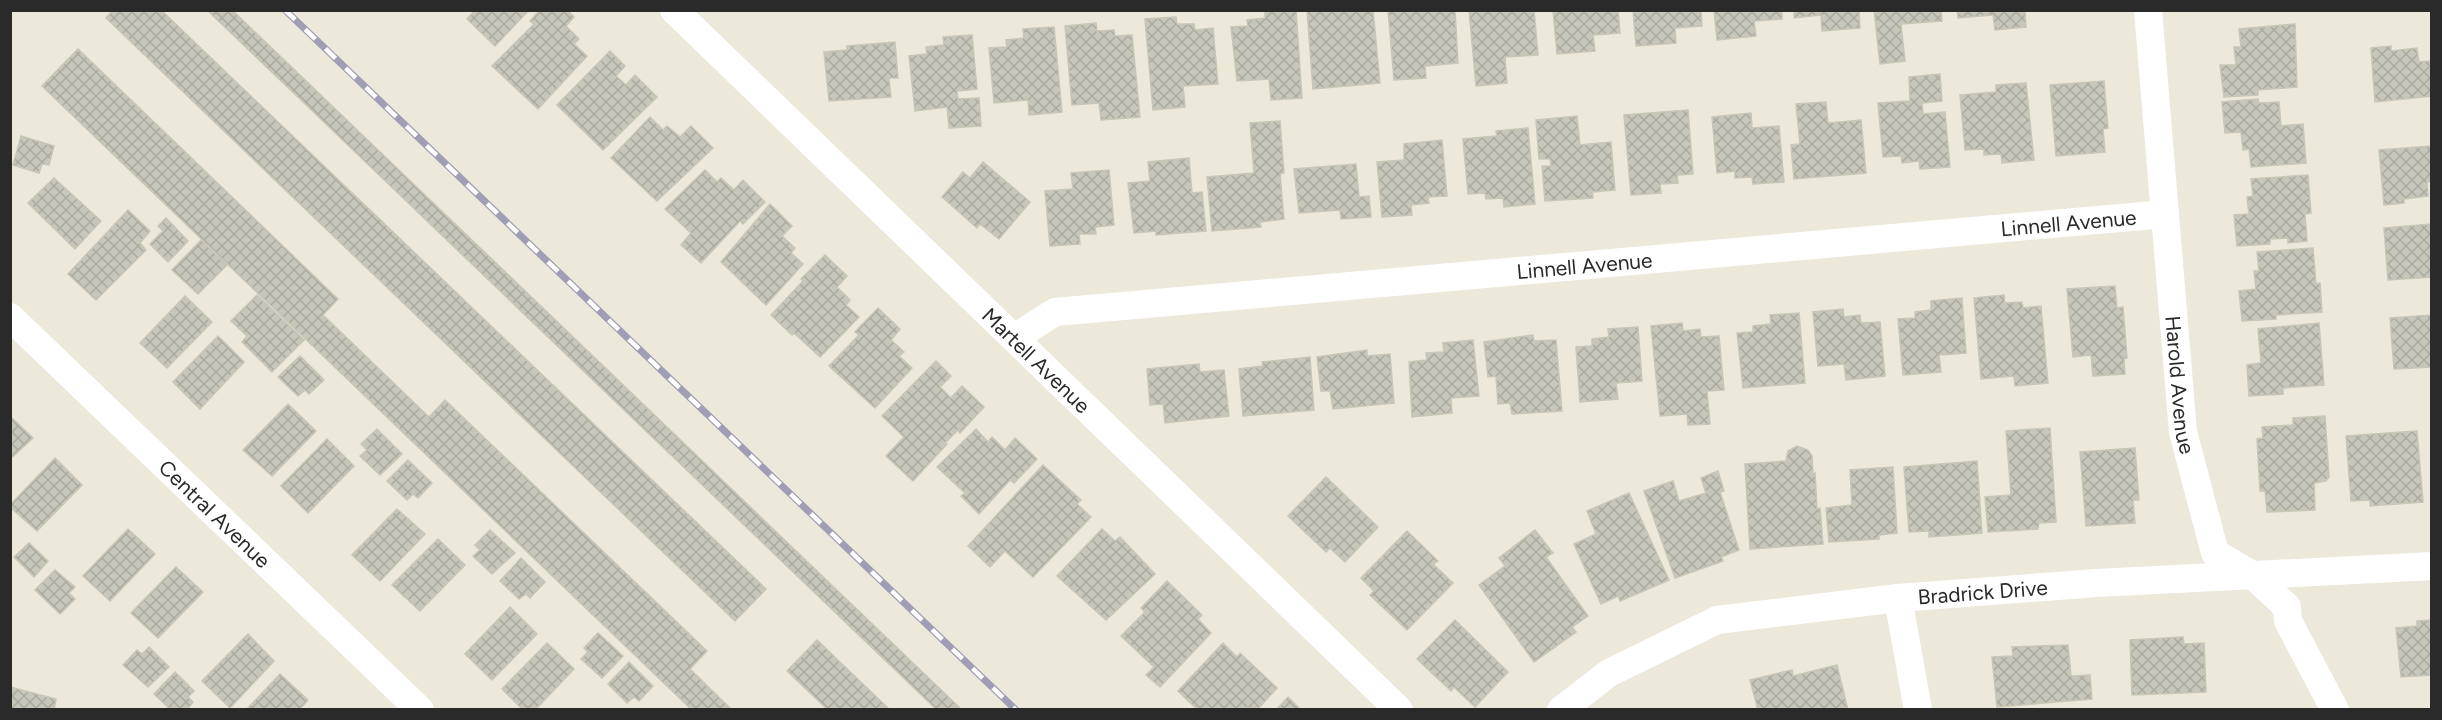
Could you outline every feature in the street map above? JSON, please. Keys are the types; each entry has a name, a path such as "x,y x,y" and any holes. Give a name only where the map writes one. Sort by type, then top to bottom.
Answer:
{"street":[{"name":"Harold Avenue","path":"2148,10 2183,432 2215,553 2254,576 2287,607 2288,621 2335,710"},
{"name":"Martell Avenue","path":"685,13 1014,338 1399,710"},
{"name":"Linnell Avenue","path":"1014,338 1055,312 2165,214"},
{"name":"Central Avenue","path":"10,317 420,710"},
{"name":"Bradrick Drive","path":"1561,710 1609,673 1717,620 1898,598 2097,583 2432,566"},
{"path":"1898,598 1918,710"}],"building":[{"path":"113,10 161,10 766,589 735,621 106,18"},
{"path":"207,10 232,10 962,710 937,710"},
{"path":"475,10 529,10 495,46 467,19"},
{"path":"540,10 567,10 574,17 566,26 579,39 574,44 587,56 538,109 492,66 534,24 530,21"},
{"path":"1265,10 1296,10 1302,98 1271,100 1269,79 1237,81 1231,27 1248,26 1247,20 1265,18"},
{"path":"1307,10 1373,10 1380,83 1313,89"},
{"path":"1388,10 1455,10 1458,63 1425,66 1426,78 1394,80"},
{"path":"1469,10 1534,10 1538,55 1505,57 1507,83 1476,86"},
{"path":"1553,10 1618,10 1620,33 1593,35 1595,51 1557,54"},
{"path":"1633,10 1701,10 1702,26 1675,28 1676,43 1636,46"},
{"path":"1714,10 1782,10 1782,19 1754,21 1756,36 1717,40"},
{"path":"1794,10 1859,10 1860,28 1822,31 1821,15 1794,18"},
{"path":"1874,10 1941,10 1942,21 1901,24 1905,61 1880,64"},
{"path":"1957,10 2025,10 2026,27 1995,30 1993,15 1958,18"},
{"path":"1176,17 1177,24 1194,24 1195,30 1213,28 1218,84 1183,86 1185,107 1153,110 1145,19"},
{"path":"1096,23 1097,31 1114,30 1115,36 1132,35 1140,117 1101,120 1099,103 1072,105 1065,26"},
{"path":"2295,24 2297,87 2258,90 2258,95 2224,97 2220,65 2236,65 2234,47 2241,47 2239,29"},
{"path":"1054,27 1062,112 1029,115 1028,100 994,103 989,48 1007,47 1006,40 1024,38 1023,29"},
{"path":"972,35 977,89 957,91 958,99 979,98 981,126 949,128 947,107 915,111 909,56 927,54 926,47 944,45 943,37"},
{"path":"895,42 898,78 889,78 891,97 829,101 824,52 847,50 847,46"},
{"path":"2391,46 2391,51 2417,48 2419,62 2430,61 2432,96 2375,102 2371,48"},
{"path":"78,49 338,299 323,315 429,417 445,400 707,651 690,669 732,710 692,710 42,86"},
{"path":"610,51 625,66 616,76 626,85 635,75 657,97 603,150 557,105"},
{"path":"1940,74 1942,101 1922,103 1923,114 1945,112 1950,167 1920,169 1919,161 1902,163 1901,156 1883,157 1878,103 1910,101 1909,77"},
{"path":"2104,81 2108,128 2103,129 2105,152 2056,156 2050,85"},
{"path":"2026,83 2034,160 2002,163 2001,154 1984,155 1984,149 1965,150 1960,95 1996,92 1996,85"},
{"path":"2258,99 2259,103 2279,102 2281,126 2303,124 2306,163 2251,167 2249,149 2243,150 2241,132 2225,133 2222,102"},
{"path":"1826,102 1828,123 1861,120 1866,173 1794,179 1791,145 1800,144 1796,104"},
{"path":"1688,110 1693,174 1677,175 1678,183 1660,184 1661,193 1631,195 1624,115"},
{"path":"1751,113 1752,128 1779,126 1784,182 1753,184 1752,177 1735,178 1735,171 1717,173 1712,117"},
{"path":"1577,116 1580,145 1611,142 1615,190 1592,192 1593,198 1545,201 1542,166 1551,166 1550,159 1539,159 1536,120"},
{"path":"650,117 663,130 667,126 680,137 691,126 713,148 657,201 611,158"},
{"path":"1280,121 1284,173 1280,174 1284,219 1260,222 1261,227 1212,231 1207,177 1254,173 1250,123"},
{"path":"1528,128 1535,204 1504,207 1503,198 1486,199 1485,193 1468,194 1463,139 1497,136 1496,131"},
{"path":"21,136 54,146 49,165 42,164 39,173 13,165"},
{"path":"1442,140 1447,196 1428,197 1429,203 1411,205 1412,215 1382,217 1377,162 1404,160 1404,144"},
{"path":"2432,146 2432,181 2427,182 2428,196 2404,199 2404,203 2384,205 2379,150"},
{"path":"1189,158 1192,193 1202,192 1206,231 1156,235 1156,231 1134,233 1128,183 1150,181 1148,162"},
{"path":"983,162 1030,202 999,239 980,224 977,228 942,197 963,172 970,178"},
{"path":"1356,164 1359,197 1369,196 1371,217 1341,219 1340,210 1299,213 1294,169"},
{"path":"705,170 717,182 721,178 734,190 743,180 765,202 743,224 740,221 701,263 681,245 691,233 665,209"},
{"path":"1109,170 1114,225 1095,227 1096,234 1079,234 1080,244 1050,246 1045,191 1073,189 1071,173"},
{"path":"2308,175 2311,213 2305,214 2307,241 2288,243 2288,238 2270,239 2270,244 2237,246 2234,215 2249,214 2247,197 2253,196 2251,179"},
{"path":"54,178 101,221 75,249 28,203"},
{"path":"770,204 792,226 782,236 795,248 791,253 803,264 766,305 721,262"},
{"path":"128,210 150,231 140,243 146,250 96,300 68,274"},
{"path":"166,218 188,241 168,262 150,244 163,231 158,226"},
{"path":"2432,224 2432,277 2388,280 2384,228"},
{"path":"201,240 227,265 198,294 172,270"},
{"path":"2313,248 2316,284 2320,283 2322,312 2276,315 2276,319 2242,321 2239,291 2256,289 2254,271 2259,271 2257,252"},
{"path":"825,255 847,276 837,287 850,300 846,305 859,317 820,357 771,315"},
{"path":"2115,286 2117,308 2123,307 2127,358 2124,359 2125,374 2093,376 2091,355 2073,357 2067,289"},
{"path":"257,295 304,340 272,372 242,342 247,336 231,321"},
{"path":"2004,295 2005,303 2022,302 2023,308 2041,306 2048,383 2015,386 2014,376 1981,379 1974,298"},
{"path":"185,296 212,322 167,368 140,343"},
{"path":"1962,298 1966,353 1939,355 1941,372 1903,375 1898,319 1915,318 1915,312 1931,310 1931,301"},
{"path":"878,308 900,329 891,340 904,352 899,356 912,368 875,408 829,366 859,335 855,332"},
{"path":"1843,309 1844,317 1860,315 1861,323 1880,322 1885,376 1846,380 1844,364 1818,366 1813,312"},
{"path":"1799,313 1805,383 1743,388 1737,333 1753,332 1753,326 1771,324 1770,315"},
{"path":"2432,315 2432,367 2394,369 2390,318"},
{"path":"1682,323 1683,331 1700,329 1701,337 1719,336 1724,390 1707,391 1710,424 1688,425 1687,414 1660,416 1651,326"},
{"path":"2319,323 2324,385 2283,388 2283,394 2249,396 2247,365 2261,363 2258,329"},
{"path":"1638,327 1642,381 1616,383 1618,399 1580,402 1576,347 1592,346 1592,339 1609,337 1608,329"},
{"path":"1533,335 1534,341 1556,340 1562,411 1512,414 1510,403 1498,404 1496,376 1488,377 1484,342"},
{"path":"218,336 244,362 200,409 173,382"},
{"path":"1473,340 1479,396 1451,398 1452,413 1412,417 1409,362 1427,360 1426,353 1444,352 1443,343"},
{"path":"1367,350 1367,356 1390,354 1394,403 1333,409 1330,391 1321,391 1317,357"},
{"path":"300,356 324,380 309,394 305,390 298,396 278,377"},
{"path":"1310,357 1314,410 1243,416 1239,369 1263,366 1262,362"},
{"path":"936,361 951,376 940,387 951,398 962,386 984,407 960,433 958,430 945,443 947,444 913,481 886,456 904,437 882,416"},
{"path":"1199,364 1200,372 1224,370 1229,416 1165,423 1163,404 1150,405 1147,369"},
{"path":"288,404 316,431 272,476 243,450"},
{"path":"10,416 33,438 10,459"},
{"path":"2325,416 2329,477 2326,481 2314,483 2315,510 2267,512 2265,491 2260,491 2257,439 2263,438 2262,427 2293,425 2293,418"},
{"path":"2050,428 2056,522 2039,523 2038,529 1988,532 1985,497 2011,495 2006,431"},
{"path":"377,429 402,454 380,475 360,456 367,450 361,444"},
{"path":"976,429 988,442 992,437 1005,450 1015,438 1037,459 1014,483 1010,480 979,514 961,496 965,493 937,467"},
{"path":"2417,431 2423,502 2370,506 2370,500 2351,501 2346,436"},
{"path":"327,439 354,466 308,513 281,486"},
{"path":"1797,446 1808,450 1812,456 1823,544 1750,549 1745,464 1786,461 1788,451"},
{"path":"2135,448 2139,500 2133,500 2135,523 2086,526 2080,452"},
{"path":"55,458 82,485 37,531 10,505"},
{"path":"408,460 432,483 418,498 413,494 407,500 387,481"},
{"path":"1977,461 1982,533 1929,537 1929,531 1909,532 1904,467"},
{"path":"1043,465 1081,500 1077,504 1091,517 1033,577 1005,551 990,567 968,546"},
{"path":"1893,467 1897,533 1879,535 1879,539 1829,542 1826,508 1852,505 1850,470"},
{"path":"1718,471 1724,491 1720,492 1739,550 1721,557 1723,561 1675,578 1644,491 1673,481 1679,501 1706,493 1701,478"},
{"path":"1326,477 1378,527 1345,562 1330,548 1326,552 1288,516"},
{"path":"1629,493 1669,580 1620,601 1618,596 1601,604 1574,544 1596,534 1587,511"},
{"path":"397,509 425,534 380,581 352,555"},
{"path":"128,529 155,554 110,601 83,576"},
{"path":"1102,529 1115,541 1120,537 1155,574 1106,620 1057,576"},
{"path":"490,530 515,553 492,574 473,556 480,550 475,545"},
{"path":"1535,530 1553,553 1546,557 1588,616 1572,627 1576,632 1534,662 1479,585 1505,566 1499,558"},
{"path":"1407,531 1438,561 1433,564 1453,583 1407,630 1370,595 1374,591 1361,578"},
{"path":"438,539 465,565 420,611 392,585"},
{"path":"29,543 48,561 34,577 14,557"},
{"path":"521,558 545,582 530,598 526,594 519,599 500,581"},
{"path":"176,567 203,592 158,638 131,613"},
{"path":"55,570 75,587 69,593 75,599 60,614 35,590"},
{"path":"1167,581 1202,615 1198,619 1211,633 1160,687 1146,675 1154,667 1121,636 1145,612 1141,608"},
{"path":"510,607 537,634 492,680 465,654"},
{"path":"1455,620 1508,672 1475,707 1454,687 1451,691 1417,659"},
{"path":"2432,620 2432,675 2401,677 2396,628 2417,626 2417,621"},
{"path":"598,633 623,656 602,678 581,659 588,652 584,648"},
{"path":"248,634 274,661 230,708 202,681"},
{"path":"2183,637 2184,644 2204,643 2206,692 2132,695 2130,640"},
{"path":"817,640 890,710 828,710 787,671"},
{"path":"547,643 574,669 535,710 523,710 502,689"},
{"path":"1223,643 1237,657 1240,653 1277,688 1257,710 1246,707 1244,710 1198,710 1178,691"},
{"path":"2068,645 2071,676 2090,675 2092,699 1997,707 1992,657 2013,656 2012,647"},
{"path":"149,647 169,667 148,687 123,665 137,650 142,654"},
{"path":"629,662 653,686 639,701 634,697 627,703 608,684"},
{"path":"1837,665 1848,710 1758,710 1750,680 1792,670 1793,676"},
{"path":"175,672 194,691 188,697 193,702 187,710 171,710 154,694"},
{"path":"280,674 308,700 299,710 246,710"},
{"path":"10,687 56,699 54,710 10,710"},
{"path":"1288,697 1301,710 1276,710"}],"railway":[{"path":"285,10 1016,710"}]}
